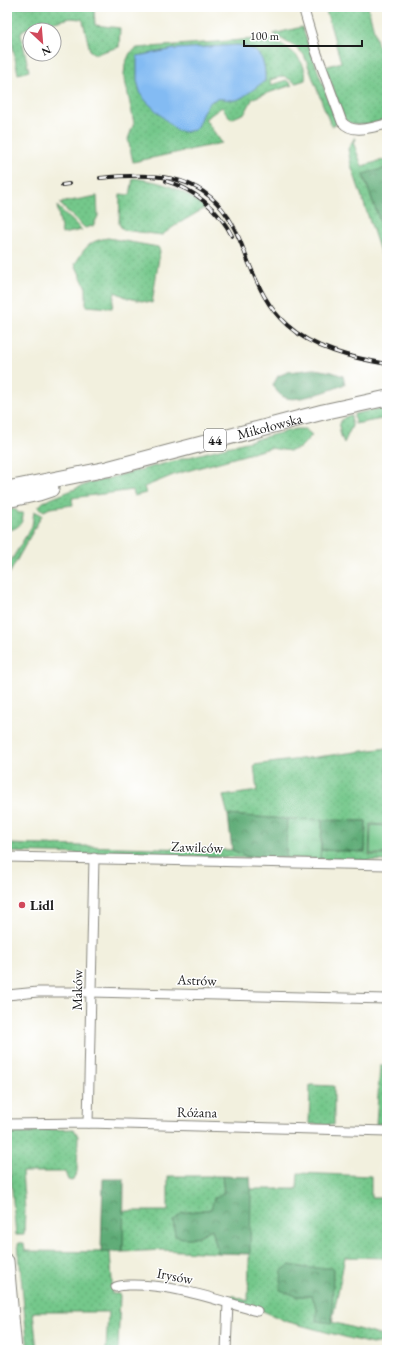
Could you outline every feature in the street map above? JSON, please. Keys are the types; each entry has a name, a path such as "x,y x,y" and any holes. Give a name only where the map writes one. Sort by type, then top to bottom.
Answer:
{"main road":[{"name":"Mikołowska","path":"7,489 107,469 323,412 387,398"},
{"name":"Mikołowska","path":"7,500 39,493 107,469"},
{"path":"7,1261 15,1350"}],"street":[{"path":"303,7 316,51 342,122 346,127 357,130 387,124"},
{"name":"Zawilców","path":"7,857 387,865"},
{"name":"Maków","path":"88,1123 94,858"},
{"name":"Astrów","path":"7,995 38,992 91,992 387,999"},
{"name":"Różana","path":"7,1124 88,1123 387,1131"},
{"name":"Irysów","path":"116,1286 151,1285 184,1291 257,1311"},
{"path":"226,1350 228,1303"}],"green space":[{"path":"7,7 94,7 95,25 120,28 119,47 95,54 90,51 83,21 81,19 71,18 54,22 22,22 22,62 27,62 29,71 18,74 7,17"},
{"path":"325,7 368,7 378,46 387,44 387,120 355,124 345,120 325,67 341,62"},
{"path":"302,27 337,124 331,126 304,55 297,48 273,34"},
{"path":"268,38 282,44 300,60 305,73 305,80 296,83 284,76 270,80 271,85 286,80 292,85 253,98 245,113 231,119 222,107 205,119 222,143 133,162 128,139 134,123 124,75 125,64 130,53 137,48"},
{"path":"355,137 356,140 353,142 362,166 387,159 387,168 363,175 387,241 387,272 351,165 348,149"},
{"path":"387,168 387,241 363,174"},
{"path":"133,178 172,187 188,195 205,208 162,235 123,230 119,224 120,194 130,195"},
{"path":"97,196 98,216 93,226 85,228 59,203"},
{"path":"57,206 82,230 62,234"},
{"path":"108,238 158,247 160,251 152,303 128,298 115,292 112,308 86,306 86,288 75,264 91,243"},
{"path":"314,369 332,372 343,376 345,384 316,394 292,399 281,395 273,385 278,376 288,372"},
{"path":"387,407 387,418 355,424 354,414"},
{"path":"351,415 352,426 344,443 340,431 340,423 342,419"},
{"path":"295,429 305,429 312,435 300,448 290,451 270,448 176,474 144,487 146,493 134,496 133,490 72,498 73,505 50,508 44,511 38,507 43,502 87,484"},
{"path":"7,509 15,509 19,513 23,513 21,523 11,530 7,530"},
{"path":"34,511 42,515 7,578 7,567 32,526"},
{"path":"387,748 387,825 370,824 369,855 387,855 387,861 320,859 321,850 365,852 366,821 284,819 228,815 223,796 257,791 254,765"},
{"path":"228,815 287,819 286,858 249,857 232,850"},
{"path":"287,819 322,820 320,859 286,858"},
{"path":"322,820 366,821 365,852 321,850"},
{"path":"371,825 387,826 387,854 370,854"},
{"path":"7,844 232,850 250,858 7,852"},
{"path":"380,1066 387,1066 387,1126 376,1125"},
{"path":"310,1085 334,1086 334,1125 309,1124"},
{"path":"74,1129 78,1136 77,1172 72,1181 68,1180 65,1172 22,1172 25,1210 24,1235 16,1235 7,1135 13,1131"},
{"path":"298,1173 371,1176 371,1198 387,1198 387,1258 345,1257 332,1322 387,1337 387,1340 384,1342 372,1344 285,1321 261,1310 233,1301 231,1295 248,1301 251,1189 297,1189","holes":["290,1265 306,1268 332,1323 317,1309 312,1296 296,1296"]},
{"path":"168,1176 222,1176 224,1193 211,1209 182,1213 197,1237 212,1229 218,1253 163,1250 123,1252 123,1211 168,1211"},
{"path":"222,1176 250,1177 250,1254 218,1253 212,1229 190,1238 175,1236 173,1221 182,1213 211,1209 214,1198 224,1193"},
{"path":"103,1179 124,1179 123,1252 101,1252"},
{"path":"18,1243 24,1243 25,1251 110,1252 112,1294 120,1294 118,1350 106,1350 108,1312 33,1312 37,1350 28,1350"},
{"path":"290,1265 306,1268 333,1268 332,1323 316,1321 317,1309 312,1296 296,1296 280,1290 282,1270"}],"water":[{"path":"238,45 252,49 260,56 263,61 265,81 239,99 218,99 212,101 206,107 195,130 184,132 176,130 141,95 137,81 137,56 175,49"}],"railway":[{"path":"100,178 118,176 154,176 171,178 187,183 202,191 216,202 228,217 264,295 274,311 287,325 297,333 321,346 361,359 387,364"},
{"path":"166,181 186,189 205,202 227,226 232,236"},
{"path":"62,185 69,184"}],"place":[{"name":"Lidl","path":"22,905"}]}
